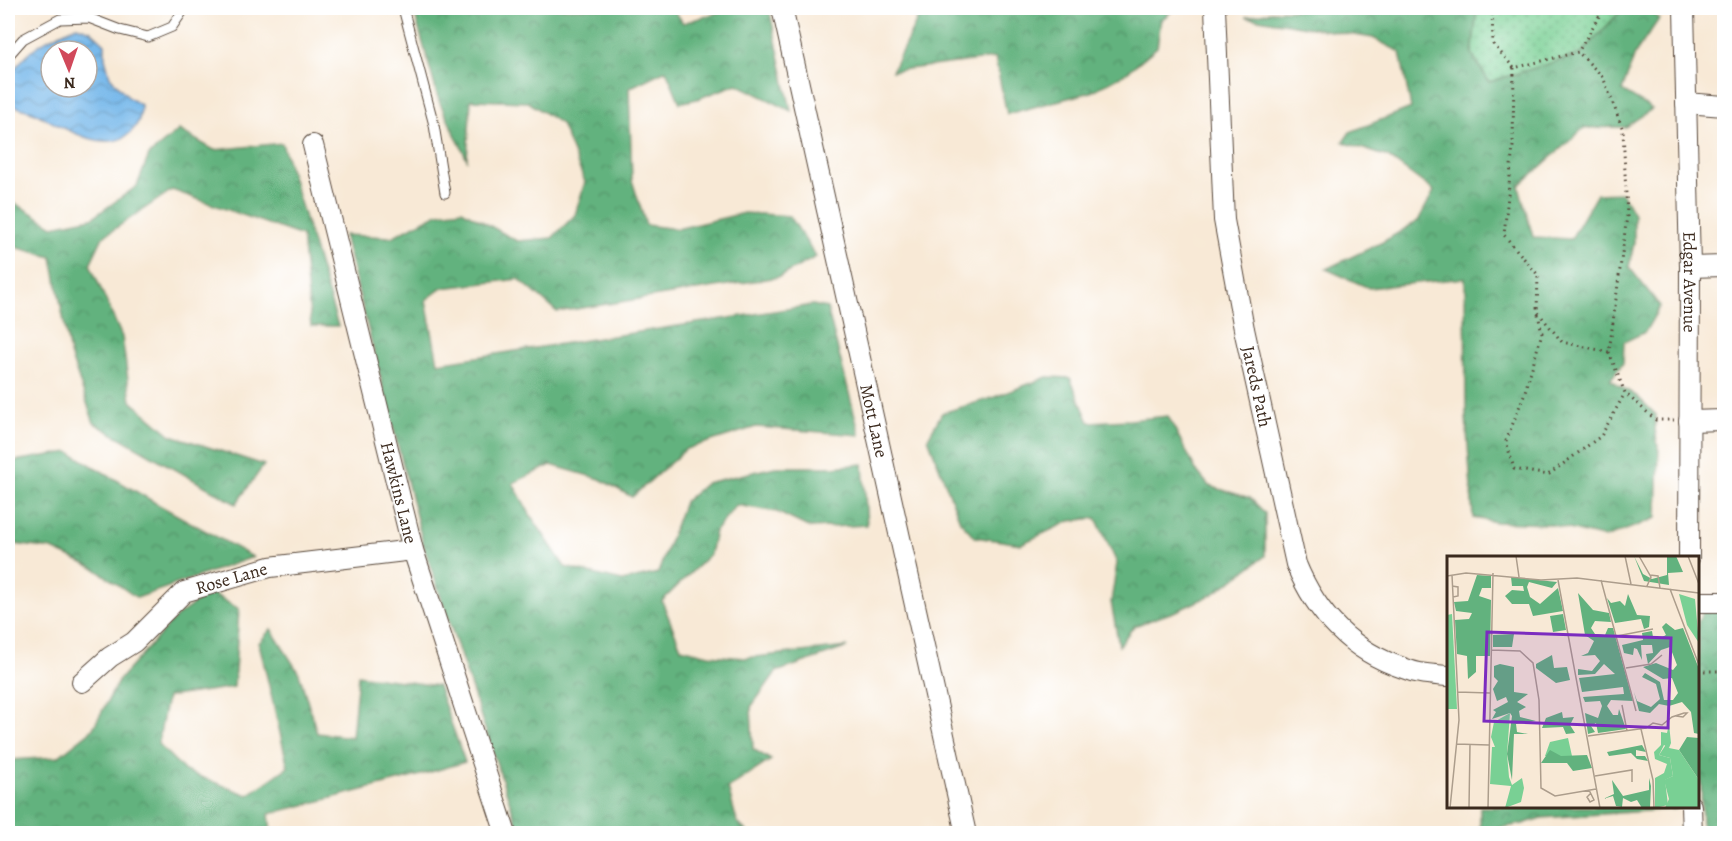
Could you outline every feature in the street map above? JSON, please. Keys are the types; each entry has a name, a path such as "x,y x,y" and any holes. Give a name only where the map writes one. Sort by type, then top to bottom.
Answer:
{"street":[{"name":"Mott Lane","path":"782,8 966,834"},
{"name":"Jareds Path","path":"1215,8 1224,220 1244,329 1296,564 1315,602 1353,643 1383,662 1419,673 1447,676"},
{"name":"Edgar Avenue","path":"1684,8 1690,267 1689,556"},
{"path":"1686,104 1725,106"},
{"name":"Hawkins Lane","path":"313,145 413,550 506,834"},
{"path":"1690,267 1725,266"},
{"path":"1689,421 1725,420"},
{"name":"Rose Lane","path":"82,682 110,657 134,642 184,592 270,567 413,550"},
{"path":"1699,602 1725,602"},
{"path":"1691,808 1692,834"}],"lane":[{"path":"8,56 23,39 60,19 89,18 120,30 148,37 172,27 185,8"},
{"path":"403,8 434,124 445,194"}],"path":[{"path":"1492,8 1492,44 1514,68 1513,146 1504,235 1538,275 1537,311 1542,333 1524,395 1506,441 1514,470 1548,475 1601,436 1625,393"},
{"path":"1514,68 1578,52 1604,8"},
{"path":"1578,52 1603,77 1623,130 1627,216 1609,352 1625,393 1656,420 1689,421"},
{"path":"1537,311 1562,342 1609,352"},
{"path":"1699,671 1725,671"}],"green space":[{"path":"413,8 673,8 683,23 720,12 722,8 769,8 791,111 737,84 680,103 666,70 629,88 632,180 646,225 677,229 744,213 790,216 816,257 779,277 557,312 519,279 442,288 426,300 438,363 813,305 827,308 860,435 756,427 686,449 632,497 600,479 551,465 513,483 531,516 565,567 622,581 658,573 684,502 706,483 775,467 833,467 863,464 867,525 810,528 777,512 736,505 715,531 710,554 662,601 681,648 709,655 745,658 848,647 776,672 751,707 753,749 771,760 728,788 737,822 748,833 520,833 424,547 344,235 392,237 438,213 462,210 517,241 552,238 575,215 585,182 561,124 528,102 471,100 467,159 439,101"},
{"path":"921,8 1176,8 1161,20 1157,47 1126,73 1091,92 1007,114 995,58 892,71"},
{"path":"1382,8 1477,8 1472,54 1489,82 1581,54 1626,8 1649,8 1659,19 1635,54 1622,91 1652,109 1625,127 1584,128 1519,186 1533,237 1571,239 1597,194 1622,193 1634,214 1634,243 1629,267 1660,306 1645,332 1624,342 1623,363 1610,380 1638,397 1656,415 1655,430 1659,452 1657,518 1605,538 1549,524 1496,522 1473,518 1466,416 1465,278 1369,288 1326,269 1383,242 1418,221 1434,191 1388,157 1343,142 1350,132 1411,108 1400,52 1373,38 1246,17 1280,10 1376,10"},
{"path":"1477,8 1626,8 1581,54 1489,82 1472,54"},
{"path":"179,130 214,150 282,143 338,326 311,326 302,236 172,190 103,237 90,264 122,337 131,401 171,435 264,465 236,504 94,423 70,354 52,257 15,247 8,250 8,202 18,205 53,226 92,218 137,186 149,155"},
{"path":"1047,377 1070,378 1089,422 1168,416 1196,470 1209,486 1250,498 1265,513 1265,556 1213,594 1179,610 1134,626 1119,646 1111,602 1117,563 1096,518 1070,521 1021,544 975,537 960,521 928,438 942,413 992,398"},
{"path":"69,452 253,557 137,598 94,568 52,549 8,543 8,462"},
{"path":"210,592 239,609 234,687 167,697 158,744 185,771 248,795 288,767 259,643 271,629 299,673 317,733 352,737 358,675 438,686 465,762 269,814 271,833 8,834 8,757 10,760 58,757 92,730 119,680 176,617"},
{"path":"1703,611 1724,611 1724,833 1702,833 1699,619"},
{"path":"1480,808 1676,808 1541,818 1523,824 1480,831"}],"water":[{"path":"77,26 91,31 105,44 105,58 110,77 129,98 141,105 140,118 129,134 119,140 95,140 69,131 8,100 8,74 39,45 39,99 99,99 99,39 50,39"}]}
